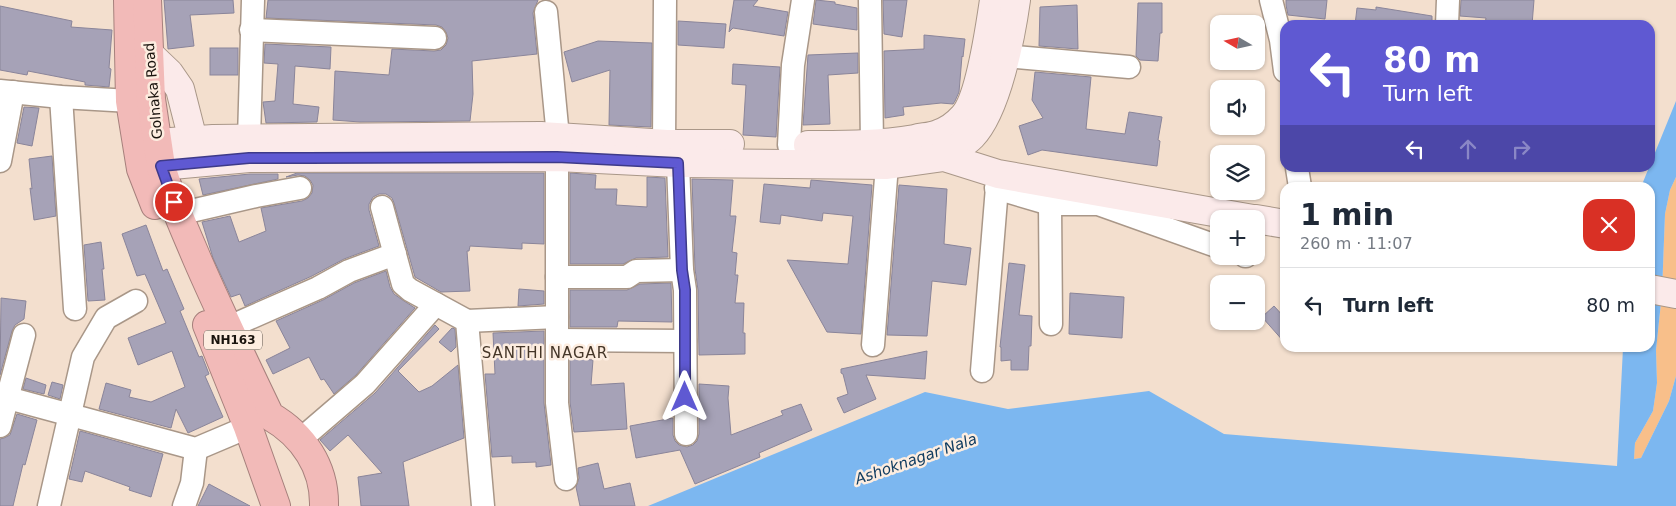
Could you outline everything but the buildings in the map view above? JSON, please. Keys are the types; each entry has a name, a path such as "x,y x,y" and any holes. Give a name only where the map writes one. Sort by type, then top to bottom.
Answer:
{"highway":[{"name":"Golnaka Road","path":"128,0 130,101 141,169 211,333 248,428 275,506"},
{"name":"Golnaka Road","path":"147,0 151,99 159,154 178,214 227,328 270,416 283,423 301,439 312,456 320,474 324,502"}],"street":[{"path":"249,139 253,0"},
{"path":"665,0 671,154 685,290 686,434"},
{"path":"789,145 793,65 803,0"},
{"path":"870,0 879,154 873,345"},
{"path":"936,146 937,134 952,127 964,116 971,104 991,24 994,0"},
{"path":"159,154 249,158 557,147 671,154 879,154 964,143 979,128 999,81 1016,0"},
{"path":"1272,0 1280,29"},
{"path":"1446,20 1448,0"},
{"path":"546,12 557,147 557,403 566,479"},
{"path":"251,30 435,38"},
{"path":"148,53 169,73 180,89 193,140"},
{"path":"1005,56 1128,67"},
{"path":"0,161 6,91 60,97 130,101"},
{"path":"60,97 75,308"},
{"path":"159,154 193,140 249,139 541,136 557,147"},
{"path":"671,154 789,145 879,154"},
{"path":"936,146 997,181 1050,204 1098,204 1210,244"},
{"path":"997,181 1210,212"},
{"path":"982,371 997,181"},
{"path":"178,214 300,188"},
{"path":"1050,204 1051,324"},
{"path":"382,207 403,284 410,290 467,322 557,317"},
{"path":"1265,221 1280,223"},
{"path":"227,328 318,288 349,271 396,254"},
{"path":"557,277 627,277 636,271 682,270"},
{"path":"1655,290 1676,294"},
{"path":"49,506 83,357 106,318 136,301"},
{"path":"301,439 366,384 436,304"},
{"path":"467,322 483,506"},
{"path":"0,426 24,335"},
{"path":"557,340 685,341"},
{"path":"8,398 196,449 248,428"},
{"path":"184,506 192,482 196,449"}],"shaded area":[{"path":"1676,177 1676,376 1669,401 1641,458 1634,459 1635,443 1653,411 1657,383 1656,350 1662,293 1665,214 1670,190"}],"water":[{"name":"Ashoknagar Nala","path":"1676,101 1676,177 1670,190 1665,214 1662,293 1656,350 1657,383 1653,411 1635,443 1634,459 1641,458 1669,401 1676,376 1676,506 648,506 925,392 1008,409 1149,391 1224,434 1617,466 1623,352 1655,352 1655,182 1643,182 1647,172 1655,172 1655,153"}],"district":[{"name":"SANTHI NAGAR","path":"545,353"}],"route":[{"path":"174,202 161,166 190,162 249,158 557,157 678,163 682,270 685,290 685,397"}]}
